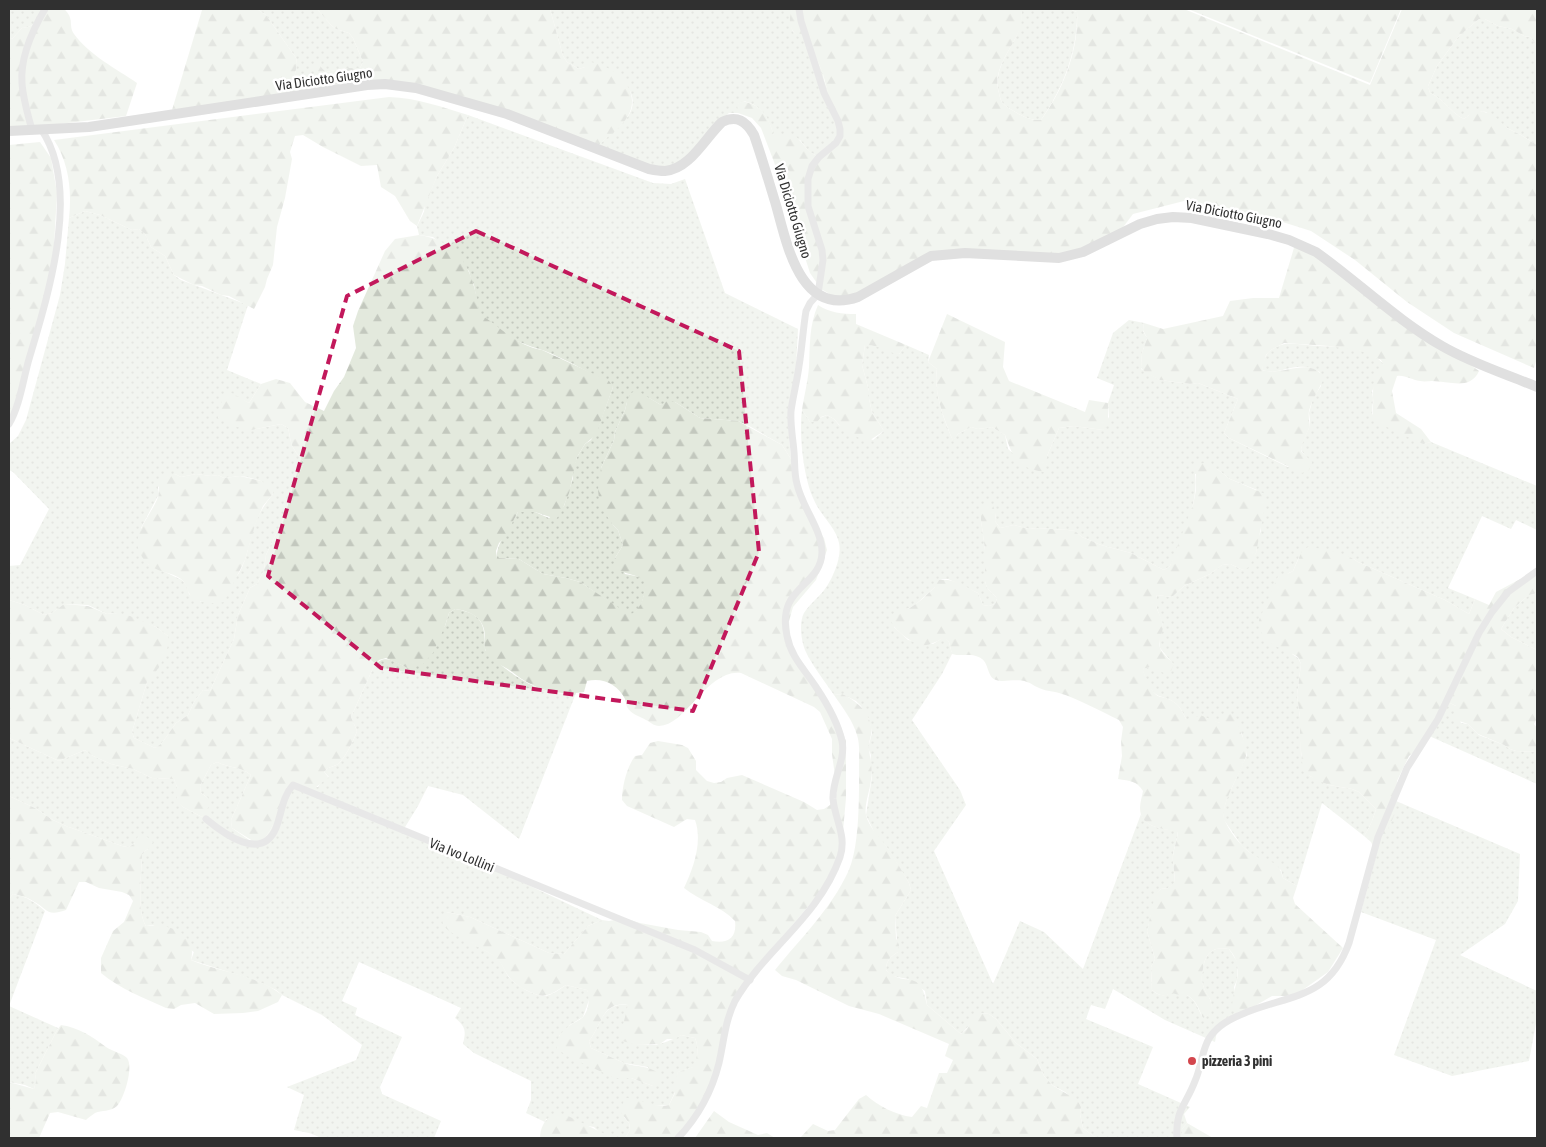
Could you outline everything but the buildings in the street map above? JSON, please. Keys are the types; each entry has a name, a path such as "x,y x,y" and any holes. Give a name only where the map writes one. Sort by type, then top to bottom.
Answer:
{"main road":[{"name":"Via Diciotto Giugno","path":"9,131 116,124 367,85 385,84 416,88 506,114 649,169 665,171 676,168 686,162 722,122 730,119 738,120 750,127 754,135 794,266 808,286 818,294 840,300 858,297 931,256 965,252 1059,258 1083,252 1140,224 1173,217 1192,218 1268,234 1304,245 1316,252 1442,347 1537,386"}],"street":[{"path":"9,424 43,313 56,254 59,178 54,156 36,130 23,95 22,72 24,57 44,9"},
{"path":"678,1138 697,1114 713,1082 728,1016 736,1000 750,980 811,910 834,871 841,856 843,845 834,799 834,786 842,755 842,742 833,718 822,698 792,653 786,627 786,608 791,598 817,570 821,563 822,554 819,536 806,511 796,480 791,420 806,311 818,294 823,260 822,250 808,206 808,179 812,166 819,157 836,144 840,136 838,121 824,93 801,21 799,9"},
{"path":"1177,1138 1176,1128 1179,1112 1193,1087 1206,1044 1213,1033 1234,1017 1256,1008 1292,998 1312,989 1327,980 1344,957 1378,838 1407,768 1438,719 1479,633 1492,612 1508,592 1537,571"},
{"name":"Via Ivo Lollini","path":"206,819 224,833 240,842 261,843 268,840 276,828 288,791 293,785 694,950 750,980"}],"highlighted area":[{"path":"476,231 739,351 759,552 693,711 381,668 268,576 347,296"}],"green space":[{"path":"9,9 48,9 36,22 26,28 22,28 12,39 9,37"},
{"path":"48,9 64,9 69,16 72,31 80,42 95,55 137,83 126,116 9,130 9,37 12,39 22,28 33,24"},
{"path":"257,9 317,9 331,25 336,29 349,33 353,38 363,62 360,68 346,68 326,72 321,67 325,89 291,94 297,64 296,58 266,15"},
{"path":"257,9 266,15 296,58 297,64 291,94 172,110 202,10"},
{"path":"317,9 550,9 563,56 567,62 579,69 591,62 611,70 620,77 631,93 630,113 623,123 597,147 431,88 325,89 315,70 314,64 320,60 321,67 326,72 346,68 360,68 363,62 349,33 336,29"},
{"path":"550,9 792,9 791,26 793,32 810,43 823,74 842,132 820,157 806,148 800,140 774,135 764,113 751,103 744,101 738,104 738,113 729,113 720,120 678,165 656,168 597,147 629,115 633,100 630,91 585,67 579,69 567,62 563,56"},
{"path":"792,9 1022,9 1020,28 1001,65 998,89 1005,105 1022,116 1041,120 1063,83 1072,55 1077,26 1077,12 1069,9 1184,9 1370,85 1402,9 1537,9 1537,46 1530,37 1524,36 1512,29 1498,26 1485,19 1479,19 1458,37 1437,66 1428,86 1430,93 1464,119 1472,109 1492,114 1507,128 1537,145 1537,358 1534,368 1454,333 1407,302 1355,260 1311,231 1267,217 1184,201 1133,214 1121,230 1069,254 945,251 864,296 833,296 821,289 810,273 761,128 752,118 738,113 737,104 743,101 756,106 767,117 774,135 794,135 816,156 820,157 840,139 823,74 810,43 799,37 792,30 790,16"},
{"path":"1022,9 1069,9 1077,12 1075,41 1068,69 1056,95 1041,120 1033,120 1008,108 1002,101 998,89 998,75 1005,56 1018,32"},
{"path":"1188,9 1401,9 1370,83"},
{"path":"1479,19 1485,19 1498,26 1512,29 1524,36 1530,37 1537,46 1537,145 1507,128 1486,112 1479,111 1464,119 1430,93 1428,86 1437,66 1458,37"},
{"path":"389,97 419,101 468,115 454,148 437,176 417,226 410,221 395,196 381,187 377,165 361,166 303,135 295,136 290,152 292,159 285,198 277,227 273,265 254,309 229,296 194,285 174,275 165,256 151,247 145,234 139,229 132,230 100,215 85,211 69,218 70,188 63,158 54,140"},
{"path":"468,115 653,183 671,184 685,179 725,293 798,329 796,367 788,423 791,459 782,445 738,421 700,418 675,402 661,405 649,398 627,402 615,432 614,440 601,468 613,525 618,530 623,545 615,558 625,574 641,577 647,582 644,596 638,609 630,616 580,582 543,574 519,559 497,558 501,541 518,512 535,512 549,518 564,506 573,478 577,457 598,428 613,387 563,359 517,341 479,314 474,285 469,271 433,237 419,235 417,226 424,212 425,204 437,176 454,148"},
{"path":"40,142 51,158 57,193 53,263 9,426 9,145"},
{"path":"85,211 100,215 132,230 139,229 145,234 151,247 165,256 174,275 181,280 248,305 227,370 261,384 249,403 243,400 252,430 281,424 288,428 293,447 304,463 290,493 285,515 266,555 264,570 257,584 250,588 238,615 234,639 210,691 203,690 194,702 188,715 176,723 162,743 155,748 134,738 132,732 147,682 168,636 156,627 114,613 107,614 88,605 64,604 52,613 44,615 25,605 9,600 9,566 20,565 49,509 9,470 9,444 18,436 26,420 60,295 69,218","holes":["175,474 181,477 196,474 218,475 224,478 247,477 261,481 273,494 262,509 257,520 239,573 227,585 201,602 189,594 187,586 182,580 148,564 141,528 159,494 158,487"]},
{"path":"419,235 447,245 464,262 474,286 480,314 525,345 542,350 609,381 613,387 596,435 585,444 577,457 569,493 561,513 556,519 535,512 518,512 504,538 499,543 496,551 497,558 519,559 543,574 580,582 630,615 638,609 642,601 646,582 639,577 613,567 615,558 623,545 618,530 600,506 598,490 601,468 614,440 615,432 630,394 636,390 661,405 667,401 675,402 700,418 738,421 782,445 791,459 798,493 809,518 824,538 827,550 816,580 793,607 789,621 794,656 842,730 846,741 846,798 841,853 826,885 739,989 706,1100 677,1138 625,1138 630,1130 629,1123 620,1111 625,1098 657,1106 669,1105 675,1093 673,1086 678,1072 693,1067 695,1063 697,1049 695,1038 681,1035 675,1039 667,1039 660,1044 636,1045 623,1041 621,1033 628,1005 619,1005 608,1010 604,1016 589,1041 591,1048 624,1063 651,1069 661,1075 659,1082 653,1086 631,1078 615,1078 569,1057 557,1049 557,1041 566,1029 582,1018 587,1011 587,990 566,985 553,993 542,996 526,990 512,980 494,956 447,930 443,924 443,917 446,912 470,917 549,953 564,954 588,926 602,920 609,921 624,918 678,930 701,932 708,935 712,941 723,942 730,939 733,936 735,921 723,911 684,888 696,855 698,837 695,820 687,819 674,827 627,806 622,800 622,795 627,771 635,756 642,755 650,743 658,741 682,745 688,748 696,761 696,770 707,781 721,782 727,778 742,775 804,802 817,810 824,809 835,799 837,791 832,739 820,712 814,707 741,673 729,674 707,688 669,724 657,726 635,715 627,707 625,699 618,689 604,681 587,681 584,692 568,693 547,691 523,680 495,662 488,655 485,648 483,625 480,621 472,614 455,609 449,613 433,653 422,665 408,668 386,658 379,660 374,666 351,717 357,731 343,758 338,764 324,772 329,778 312,790 293,783 271,829 263,841 256,843 232,828 231,820 251,775 243,770 217,762 211,765 200,786 201,793 208,798 210,805 202,817 183,807 177,801 177,787 174,779 152,778 133,769 111,764 91,755 85,750 59,761 9,738 9,600 25,605 44,615 52,613 64,604 88,606 107,614 114,613 130,616 156,627 168,636 166,654 157,670 147,682 132,732 134,738 155,748 162,743 176,723 188,715 194,702 203,690 210,691 234,639 238,615 250,588 257,584 264,570 266,555 285,515 290,493 304,463 293,447 288,428 281,424 252,430 237,427 218,418 222,400 230,392 249,403 261,384 276,379 290,383 305,402 324,411 334,391 344,377 356,348 353,326 385,251 395,239"},
{"path":"1296,241 1479,371 1470,381 1458,384 1422,381 1397,376 1392,391 1396,413 1421,429 1431,442 1423,444 1374,421 1374,384 1376,376 1384,366 1381,360 1361,351 1329,346 1284,343 1266,355 1262,370 1279,371 1304,367 1318,371 1324,378 1310,407 1309,428 1301,451 1312,462 1309,470 1302,473 1229,438 1224,433 1238,399 1198,383 1190,384 1160,380 1146,373 1141,368 1142,353 1147,338 1143,330 1144,323 1163,329 1223,316 1230,301 1253,298 1279,298"},
{"path":"818,305 827,310 856,314 856,324 906,345 899,354 865,345 862,365 869,391 869,399 872,412 884,431 867,442 844,430 834,419 827,415 821,417 817,422 810,422 802,410 808,372 811,328"},
{"path":"947,314 1005,342 1003,367 1009,381 1085,412 1089,400 1108,403 1108,424 1103,430 1074,426 1059,428 1047,456 1044,472 1027,467 1017,461 1005,435 992,427 978,429 971,427 958,434 953,441 938,396 937,369 928,362"},
{"path":"1129,320 1144,323 1143,331 1147,338 1142,353 1141,369 1160,380 1190,384 1198,383 1238,399 1224,433 1229,438 1288,467 1306,457 1301,450 1302,443 1309,428 1309,413 1313,398 1321,386 1320,372 1300,367 1273,371 1262,370 1267,354 1284,344 1337,347 1355,349 1372,355 1385,366 1372,391 1372,414 1423,444 1431,442 1537,486 1537,530 1516,520 1511,529 1482,516 1448,588 1475,599 1469,614 1445,600 1352,558 1299,557 1293,571 1282,578 1273,589 1270,597 1292,654 1298,658 1301,664 1297,695 1301,756 1310,776 1329,785 1359,792 1376,809 1364,836 1322,803 1297,886 1283,878 1281,870 1254,856 1242,846 1224,820 1223,812 1227,798 1247,755 1242,734 1238,728 1213,721 1186,719 1176,704 1153,692 1146,681 1143,669 1174,665 1160,648 1159,639 1163,625 1155,603 1157,595 1172,597 1184,586 1210,574 1222,565 1230,564 1243,570 1256,553 1261,531 1257,490 1230,479 1217,469 1195,474 1196,485 1192,509 1180,545 1170,566 1164,570 1131,553 1101,545 1082,537 1075,531 1029,529 1014,525 1000,528 995,521 996,513 981,520 985,550 985,581 987,588 997,598 995,604 983,605 978,593 948,579 942,579 915,605 903,611 894,627 908,640 933,644 944,637 949,642 952,654 942,674 912,720 960,790 966,805 934,851 993,984 1020,921 1044,932 1083,969 1141,814 1143,819 1151,825 1178,831 1173,855 1174,884 1168,888 1161,889 1156,895 1147,931 1155,959 1151,967 1152,990 1162,995 1172,992 1179,995 1187,995 1195,1002 1203,1018 1210,1014 1211,1008 1211,1000 1202,981 1204,963 1208,955 1214,950 1229,949 1238,963 1237,980 1234,987 1238,1012 1217,1031 1215,1042 1165,1020 1113,989 1105,1009 1091,1005 1086,1019 1153,1047 1138,1084 1190,1107 1184,1114 1187,1123 1182,1129 1182,1138 1096,1138 1083,1128 1080,1114 1081,1107 1065,1092 1052,1085 1044,1076 1037,1059 1016,1043 996,1019 989,1014 982,1013 961,1034 927,1005 925,991 908,979 892,976 886,970 889,960 898,952 895,916 911,890 909,883 886,846 875,834 866,815 872,777 871,755 868,748 872,733 869,719 856,701 842,694 834,695 808,655 801,631 802,617 809,606 825,590 837,565 840,548 837,537 810,491 802,443 802,410 810,422 827,415 839,425 873,440 884,431 872,412 869,399 869,391 862,365 865,345 873,344 899,354 906,345 929,355 928,362 937,369 938,395 946,424 953,440 958,434 971,427 978,429 992,427 1005,435 1008,449 1030,468 1037,470 1047,464 1047,456 1059,428 1074,426 1103,430 1109,417 1108,403 1114,385 1097,378 1113,333"},
{"path":"1204,463 1217,469 1230,479 1265,494 1266,501 1256,553 1249,567 1243,570 1230,564 1222,565 1210,574 1184,586 1172,597 1157,595 1156,604 1163,626 1159,640 1160,646 1164,654 1174,664 1171,671 1164,673 1150,667 1143,669 1143,671 1155,694 1170,699 1181,710 1186,719 1193,719 1200,715 1220,723 1224,717 1230,714 1237,719 1247,751 1244,763 1225,807 1225,821 1234,836 1246,849 1255,856 1276,864 1283,878 1297,886 1293,898 1295,904 1343,948 1328,972 1297,994 1272,996 1253,1007 1238,1012 1232,1009 1238,971 1237,964 1229,949 1214,950 1208,955 1202,973 1202,983 1210,1000 1211,1008 1211,1014 1203,1018 1195,1002 1187,995 1172,993 1162,995 1152,990 1151,967 1155,959 1147,931 1155,895 1161,889 1168,888 1174,883 1173,856 1178,832 1153,826 1144,820 1141,815 1140,806 1143,791 1136,783 1118,779 1122,756 1121,741 1123,727 1119,720 1074,698 1036,687 1028,682 996,680 991,676 984,661 979,657 952,654 949,642 944,638 927,645 917,644 899,632 891,620 896,610 907,609 917,603 935,587 935,581 941,580 952,581 968,587 978,593 983,605 995,604 997,598 987,588 985,581 985,550 981,512 985,504 993,506 996,513 995,521 1000,528 1014,525 1029,529 1075,531 1082,537 1101,545 1131,553 1164,570 1170,566 1193,505 1196,490 1196,465"},
{"path":"175,474 181,477 196,474 218,475 224,478 240,476 261,481 274,487 273,494 263,506 255,525 245,560 224,602 209,603 191,597 181,579 150,566 141,554 138,546 138,537 158,497 160,478"},
{"path":"1308,547 1341,553 1445,600 1469,614 1475,599 1489,605 1496,592 1537,570 1537,593 1529,595 1514,608 1501,629 1511,637 1537,650 1537,718 1534,724 1537,728 1537,752 1516,751 1478,734 1468,724 1456,720 1456,706 1450,703 1443,704 1420,748 1409,756 1397,781 1396,810 1382,842 1375,850 1371,842 1364,836 1376,809 1359,792 1329,785 1316,780 1303,771 1297,695 1301,664 1298,657 1267,640 1260,628 1259,620 1279,574 1287,574 1293,571 1302,551"},
{"path":"1537,593 1537,650 1511,637 1501,629 1514,608 1529,595"},
{"path":"455,609 477,617 483,627 485,650 514,675 538,688 551,692 563,694 576,693 519,839 463,795 428,786 402,832 505,874 602,920 588,926 564,954 549,953 470,917 446,912 456,934 495,956 508,976 525,989 541,996 553,993 566,985 587,990 590,997 583,1017 570,1025 559,1036 615,1077 631,1078 653,1086 648,1067 624,1063 591,1048 589,1041 603,1016 612,1007 628,1005 627,1013 636,1045 656,1045 681,1035 695,1038 698,1052 694,1067 678,1072 675,1092 669,1105 654,1106 646,1104 624,1117 629,1123 630,1130 625,1138 613,1138 600,1133 594,1127 546,1119 545,1122 526,1113 531,1100 531,1081 474,1053 463,1044 464,1030 455,1018 461,1008 359,962 342,1001 357,1008 355,1015 402,1037 380,1087 382,1094 441,1121 434,1138 322,1138 294,1130 304,1095 287,1087 356,1060 362,1045 322,1015 282,995 276,990 257,981 191,960 194,952 153,925 146,926 141,911 140,891 142,853 148,849 135,843 129,847 122,846 66,826 9,796 9,738 59,761 85,750 91,755 111,764 133,769 152,778 174,779 177,787 178,801 183,807 202,817 208,798 201,793 200,786 211,765 217,762 243,770 251,775 231,820 232,828 249,840 263,841 271,829 287,789 318,787 322,780 329,777 324,772 338,764 346,754 357,731 351,717 374,666 386,659 408,668 445,626 449,613"},
{"path":"842,694 864,710 870,722 869,748 872,773 866,806 867,820 896,860 911,890 895,916 896,938 899,945 898,952 889,959 886,970 899,978 916,982 924,993 927,1005 961,1034 967,1029 974,1015 989,1014 996,1019 1016,1043 1037,1059 1044,1076 1052,1085 1077,1100 1081,1107 1080,1114 1083,1128 1096,1138 800,1138 813,1124 828,1131 835,1130 859,1099 866,1095 888,1109 912,1117 921,1106 927,1108 939,1073 947,1073 953,1060 945,1056 949,1044 879,1014 849,1006 796,980 782,976 775,970 833,899 848,872 855,849 858,820 859,746 853,725 834,695"},
{"path":"1450,703 1456,706 1461,723 1468,724 1479,735 1516,751 1537,752 1537,784 1427,735 1443,704"},
{"path":"9,796 66,826 122,846 129,847 135,843 138,836 146,836 153,842 142,853 140,901 146,926 163,926 179,932 190,943 192,951 191,960 262,983 282,995 278,1002 258,1011 243,1013 214,1014 195,1003 181,1005 174,1009 166,1008 132,993 108,979 101,973 101,958 113,931 124,922 133,901 129,895 122,892 99,888 86,882 79,882 66,910 55,913 48,911 25,897 13,894 9,899"},
{"path":"1396,801 1520,854 1518,901 1505,924 1460,955 1537,991 1537,1018 1529,1061 1452,1076 1394,1055 1436,940 1361,912 1379,845 1394,816"},
{"path":"13,894 30,900 45,911 9,1006 9,899"},
{"path":"9,1006 58,1028 35,1074 34,1089 9,1082"},
{"path":"61,1025 85,1033 127,1058 129,1062 129,1075 120,1102 114,1108 95,1113 86,1120 58,1112 50,1113 39,1138 9,1138 9,1082 34,1089 35,1074"},
{"path":"714,1111 729,1122 758,1135 767,1133 775,1138 695,1138"},
{"path":"552,1115 568,1116 613,1138 540,1138 543,1125"},
{"path":"1187,1123 1213,1138 1182,1138 1182,1129"}],"place":[{"name":"pizzeria 3 pini","path":"1192,1061"}]}
